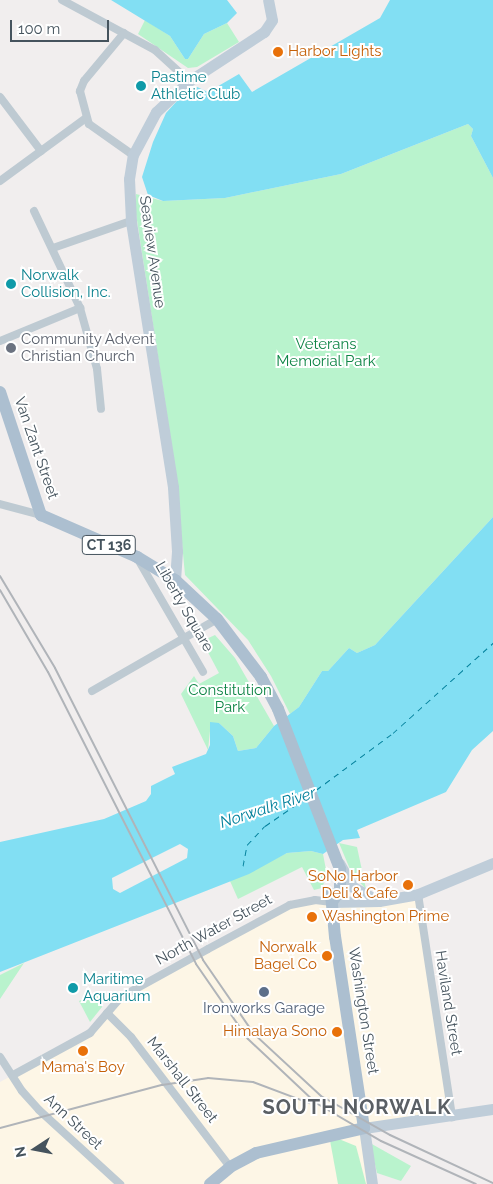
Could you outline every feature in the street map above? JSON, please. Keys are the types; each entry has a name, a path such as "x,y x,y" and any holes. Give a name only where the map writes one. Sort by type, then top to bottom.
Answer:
{"main road":[{"name":"Van Zant Street","path":"0,392 41,514"},
{"name":"CT 136","path":"41,514 137,557 175,580"},
{"name":"Liberty Square","path":"175,580 217,619 261,677 278,709 334,854"},
{"name":"Washington Street","path":"334,854 332,902 364,1128"},
{"path":"210,1184 230,1167 274,1147 364,1128"}],"street":[{"path":"62,0 155,50 188,81"},
{"name":"Seaview Avenue","path":"175,580 177,551 173,487 131,221 129,179 133,155 156,112 188,81 253,41 264,32 272,20 268,0"},
{"path":"124,33 84,81 80,91 86,118 96,132 133,155"},
{"path":"0,97 41,151"},
{"path":"0,182 86,118"},
{"path":"34,211 80,308 97,369 101,409"},
{"path":"53,248 131,221"},
{"path":"0,340 80,308"},
{"path":"0,504 41,514"},
{"name":"Liberty Square","path":"137,557 203,672"},
{"path":"92,691 184,640 217,619"},
{"name":"CT 136","path":"334,854 353,887 380,901"},
{"path":"332,902 380,901 418,894 493,863"},
{"name":"Haviland Street","path":"418,894 452,1116"},
{"name":"North Water Street","path":"13,1074 90,1033 121,997 290,905 315,900 332,902"},
{"name":"Marshall Street","path":"106,1013 137,1044 230,1167"},
{"path":"0,1057 13,1074"},
{"name":"Ann Street","path":"13,1074 22,1091 39,1110 120,1184"},
{"path":"364,1128 493,1109"},
{"name":"Washington Street","path":"364,1128 372,1184"}],"shaded area":[{"path":"418,894 452,1117 364,1128 372,1184 0,1184 0,1082 90,1033 121,997 290,905"}],"green space":[{"path":"145,20 170,36 185,59 188,59 204,34 227,23 239,42 197,67 188,68 138,34"},
{"name":"Veterans Memorial Park","path":"468,124 473,129 471,136 493,178 493,517 375,645 357,653 349,648 328,671 322,671 299,707 290,714 271,676 248,640 185,575 175,467 136,214 136,194 163,201 225,198 341,174"},
{"name":"Constitution Park","path":"215,635 235,658 274,726 256,748 238,751 233,736 219,723 210,731 208,750 181,694 194,676 199,684 219,673 202,641"},
{"path":"339,843 357,847 366,889 352,874"},
{"path":"311,851 323,854 327,875 322,888 314,890 302,867 238,899 230,881 287,853"},
{"path":"24,963 0,999 0,975"},
{"path":"97,993 102,1007 90,1022 79,1001"},
{"path":"329,1135 356,1146 366,1184 338,1184"},
{"path":"370,1143 411,1166 401,1181 377,1173"}],"water":[{"path":"111,0 227,0 237,13 227,23 204,34 188,59 185,59 170,36"},
{"path":"390,0 493,0 493,178 471,136 473,129 468,124 341,174 225,198 163,201 148,195 142,177 153,142 166,113 186,91 195,86 208,92 239,74 252,92 380,18"},
{"name":"Norwalk River","path":"493,517 493,731 472,750 446,792 357,830 360,838 343,840 323,854 311,851 287,853 249,874 0,972 0,842 104,819 146,801 151,794 151,786 175,774 172,767 206,754 210,745 210,722 219,723 233,736 238,751 256,748 274,726 299,707 322,671 328,671 349,648 357,653 375,645"}],"pier":[{"path":"180,844 188,849 187,858 120,893 113,889 112,878"}],"ferry route":[{"path":"316,790 393,733 493,643"},
{"path":"243,866 247,845 265,826 307,797"}],"railway":[{"path":"0,576 55,668 203,960 254,1034 321,1096 390,1135 493,1183"},
{"path":"0,590 48,672 196,964 248,1039 316,1103 381,1141 476,1184"},
{"path":"0,1128 162,1085 208,1078 253,1082 309,1103"}],"place":[{"name":"Harbor Lights","path":"278,52"},
{"name":"Pastime Athletic Club","path":"141,86"},
{"name":"Norwalk Collision, Inc.","path":"11,284"},
{"name":"Community Advent Christian Church","path":"11,348"},
{"name":"SoNo Harbor Deli & Cafe","path":"408,885"},
{"name":"Washington Prime","path":"312,917"},
{"name":"Norwalk Bagel Co","path":"327,956"},
{"name":"Maritime Aquarium","path":"73,988"},
{"name":"Ironworks Garage","path":"264,992"},
{"name":"Himalaya Sono","path":"337,1032"},
{"name":"Mama's Boy","path":"83,1051"}],"district":[{"name":"SOUTH NORWALK","path":"357,1107"}]}
